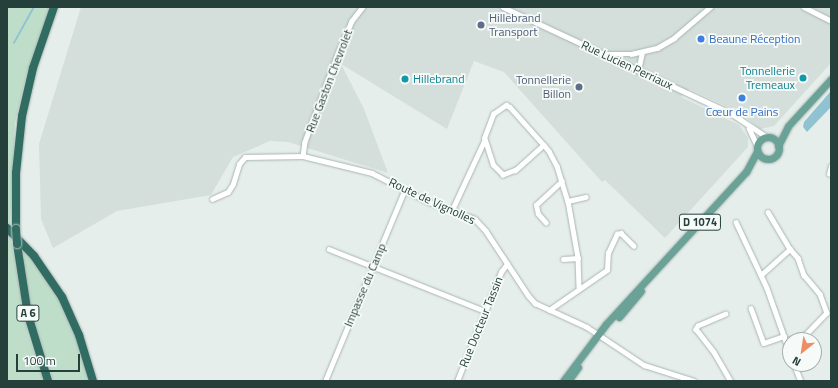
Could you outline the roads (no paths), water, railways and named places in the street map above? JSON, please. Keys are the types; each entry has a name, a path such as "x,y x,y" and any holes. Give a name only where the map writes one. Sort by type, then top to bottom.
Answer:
{"highway":[{"name":"A 6","path":"48,381 28,314 17,244 16,173 22,116 33,68 54,7"},
{"path":"7,228 37,259 62,298 79,335 93,381"}],"main road":[{"path":"788,126 768,137 757,148 766,159 776,155 778,146 788,126 831,79"},
{"path":"768,137 775,140 778,146"},
{"name":"D 1074","path":"746,172 757,148"},
{"name":"D 1074","path":"563,381 599,335 746,172 766,159"},
{"name":"D 1074","path":"568,381 599,335"}],"street":[{"name":"Rue Gaston Chevrolet","path":"304,156 305,142 338,54 352,21 363,7"},
{"name":"Rue Lucien Perriaux","path":"503,7 732,114 768,137"},
{"path":"602,54 642,52 674,38 710,7"},
{"path":"804,7 831,21"},
{"path":"638,71 642,52"},
{"path":"452,210 484,141 486,132 495,111 506,105 544,145 557,166 568,201 578,258 579,287"},
{"path":"749,126 757,148"},
{"path":"484,141 493,165 503,174 516,170 544,145"},
{"name":"Route de Vignolles","path":"212,199 228,192 233,184 239,164 244,157 304,156 364,170 475,219 486,231 531,299 548,310 599,335 644,365 681,380 694,381"},
{"path":"829,174 831,166"},
{"path":"546,223 538,214 536,205 562,182"},
{"name":"Impasse du Camp","path":"325,381 405,189"},
{"path":"568,201 586,197"},
{"path":"768,212 790,249 798,258 804,275 820,294 827,313 809,332"},
{"path":"736,222 761,275 782,332"},
{"path":"548,310 579,287 607,270 608,253 617,234 621,233 634,246"},
{"path":"329,249 485,311"},
{"path":"761,275 790,249"},
{"path":"563,259 578,258"},
{"name":"Rue Docteur Tassin","path":"457,381 485,311 507,264"},
{"path":"751,308 764,343 782,337"},
{"path":"726,314 698,326 696,329 714,352 731,381"}],"water":[{"path":"831,91 831,107 807,132 803,127 804,122"}],"waterway":[{"path":"14,43 34,7"}],"place":[{"name":"Hillebrand Transport","path":"481,25"},
{"name":"Beaune Réception","path":"701,39"},
{"name":"Tonnellerie Tremeaux","path":"803,78"},
{"name":"Hillebrand","path":"405,79"},
{"name":"Tonnellerie Billon","path":"579,87"},
{"name":"Cœur de Pains","path":"742,98"}]}
